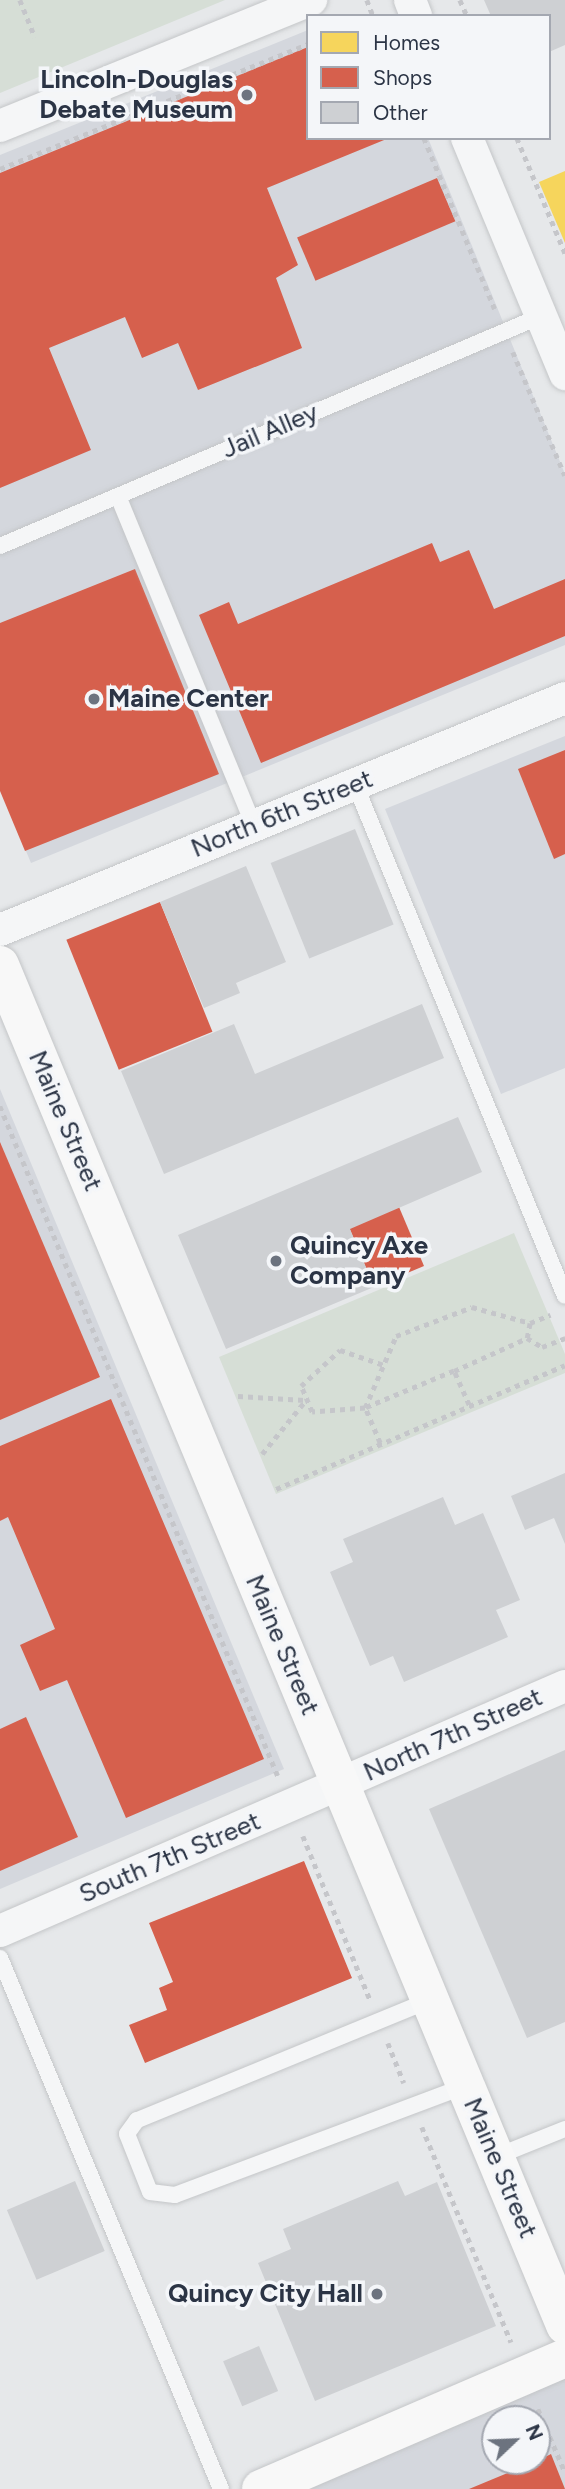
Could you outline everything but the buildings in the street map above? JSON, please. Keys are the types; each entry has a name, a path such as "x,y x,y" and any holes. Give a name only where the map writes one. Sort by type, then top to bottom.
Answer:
{"street":[{"path":"0,126 311,0"},
{"path":"468,140 565,374"},
{"name":"North 6th Street","path":"0,930 565,698"},
{"name":"Maine Street","path":"0,965 565,2325"},
{"name":"North 7th Street","path":"341,1785 565,1686"},
{"name":"South 7th Street","path":"0,1931 341,1785"},
{"path":"261,2489 565,2358"}],"lane":[{"name":"Jail Alley","path":"0,546 541,316"},
{"path":"118,496 254,826"},
{"path":"355,784 565,1296"},
{"path":"0,1958 221,2489"},
{"path":"430,2000 137,2120 127,2134 150,2192 175,2195 465,2086"},
{"path":"495,2157 565,2129"}],"path":[{"path":"20,0 35,37"},
{"path":"0,169 306,45"},
{"path":"518,140 565,253"},
{"path":"381,1444 365,1408 396,1336 472,1307 530,1323 553,1314"},
{"path":"527,1338 530,1323"},
{"path":"527,1338 542,1347 565,1338"},
{"path":"384,1365 340,1350 301,1386 312,1412 365,1408 527,1338"},
{"path":"276,1489 565,1365"},
{"path":"454,1371 469,1405"},
{"path":"238,1396 306,1400"},
{"path":"262,1454 306,1400"}],"shaded area":[{"path":"0,0 225,0 0,93"},
{"path":"306,31 306,140 429,140 565,474 565,645 31,863 0,789 0,155"},
{"path":"565,736 565,1068 501,1094 385,809"},
{"path":"0,1089 284,1769 0,1889"},
{"path":"514,1233 565,1354 565,1373 276,1494 219,1357"},
{"path":"565,2358 565,2489 261,2489"}],"place":[{"name":"Lincoln-Douglas Debate Museum","path":"247,95"},
{"name":"Maine Center","path":"94,699"},
{"name":"Quincy Axe Company","path":"276,1261"},
{"name":"Quincy City Hall","path":"377,2294"}]}
